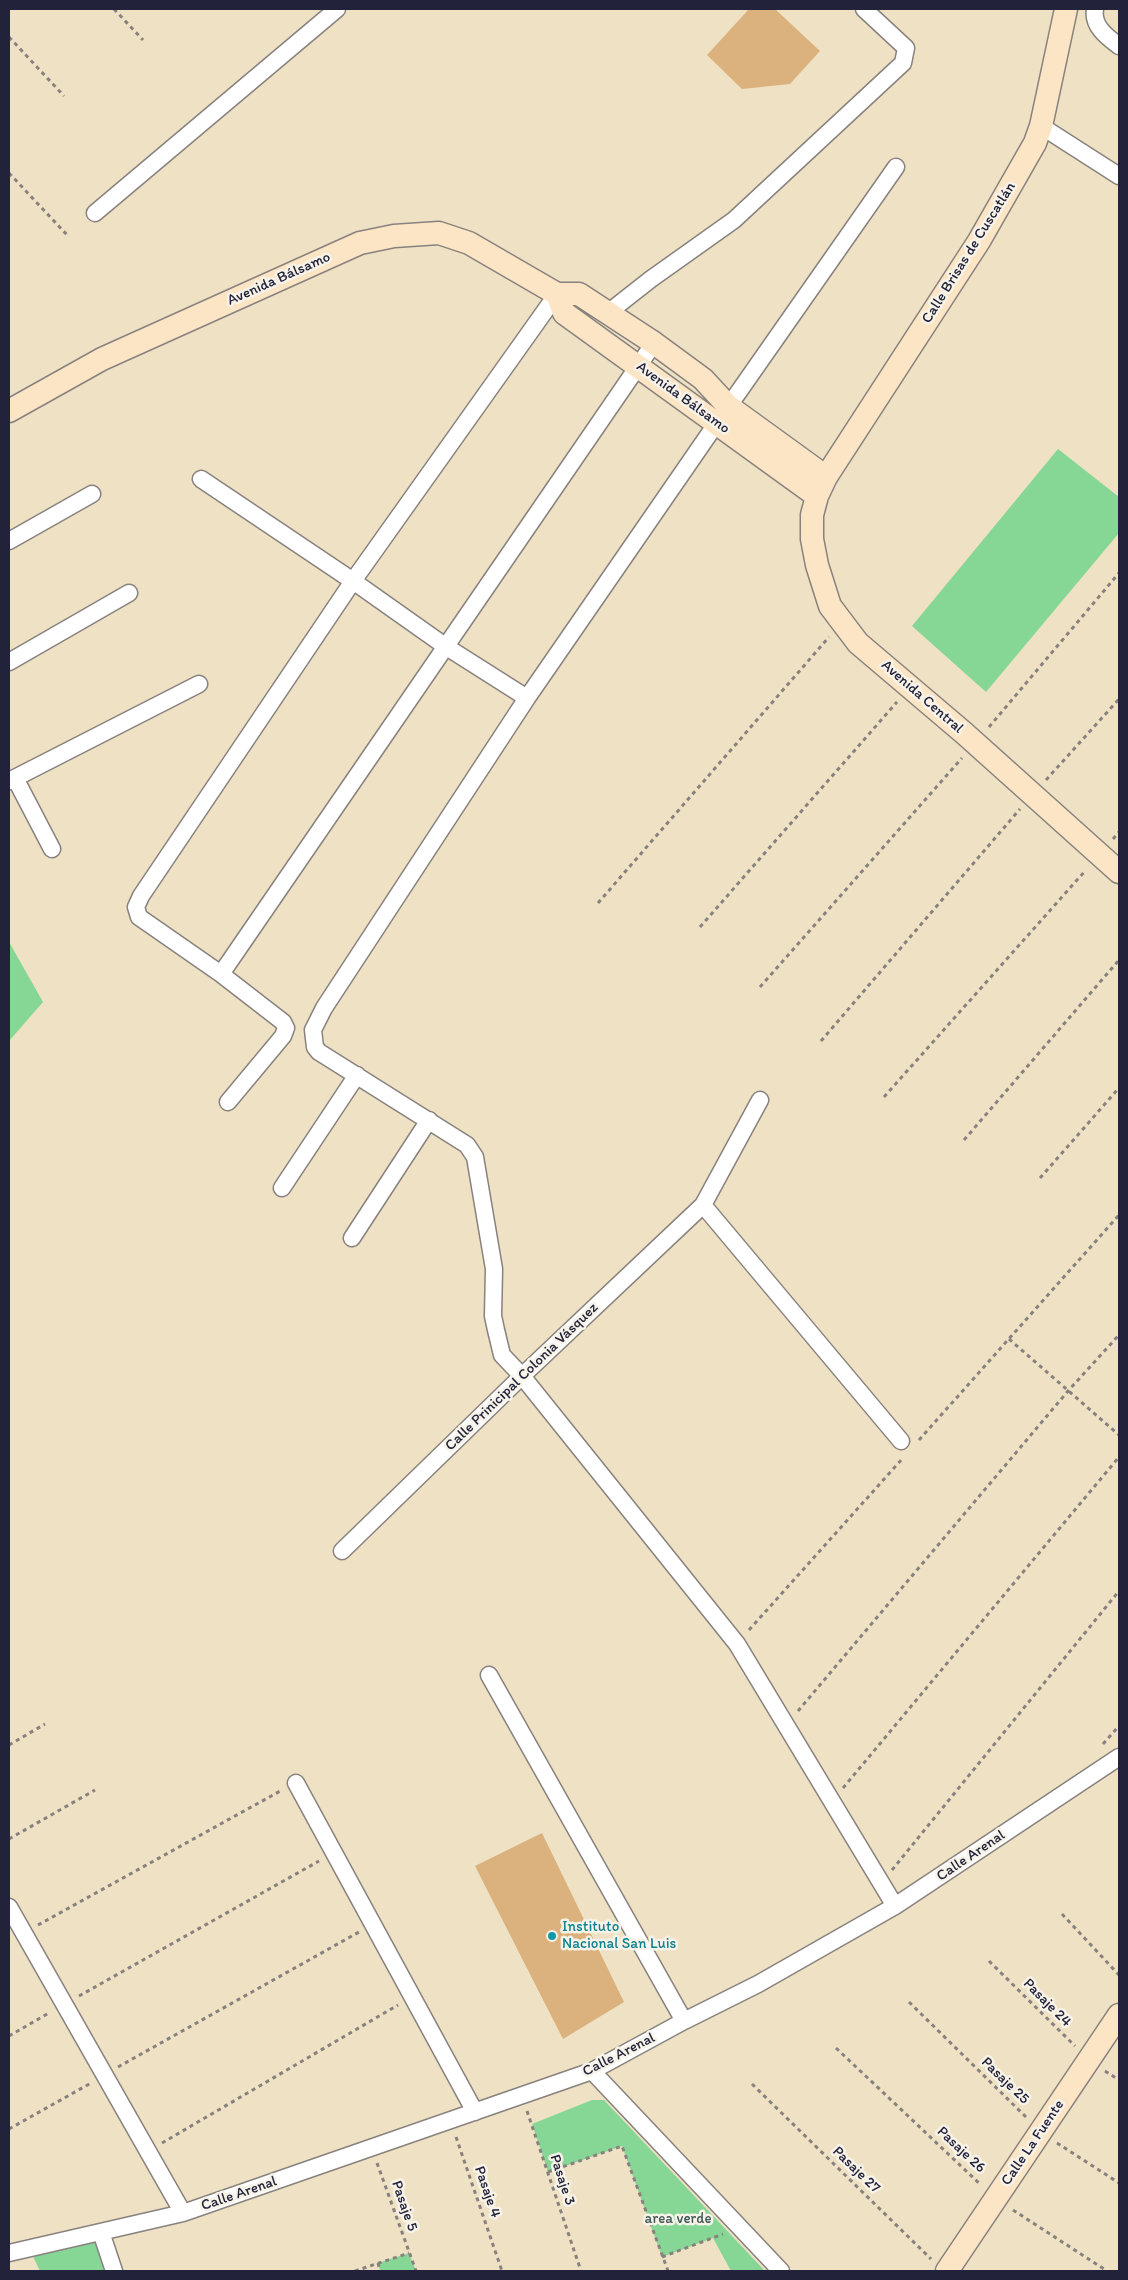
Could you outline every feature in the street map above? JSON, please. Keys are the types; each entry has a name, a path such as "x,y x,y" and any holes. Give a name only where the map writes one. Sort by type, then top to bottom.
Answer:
{"street":[{"path":"95,213 337,9"},
{"path":"609,312 651,278 734,220 903,63 906,48 864,9"},
{"name":"Calle Brisas de Cuscatlán","path":"821,486 979,241 1012,187 1035,143 1041,126 1066,9"},
{"path":"1095,9 1094,13 1100,30 1119,46"},
{"path":"1041,126 1119,176"},
{"path":"895,1906 737,1644 522,1376 502,1355 493,1316 494,1268 475,1157 467,1145 314,1047 313,1030 324,1008 527,698 722,414 896,167"},
{"name":"Avenida Bálsamo","path":"9,411 102,359 187,319 360,244 394,236 439,234 469,243 557,294 580,294 609,312 702,379 722,414"},
{"path":"228,1102 283,1036 286,1028 283,1022 221,974 139,917 136,907 141,896 353,581 557,294"},
{"name":"Avenida Bálsamo","path":"557,294 564,313 639,366 722,414 821,486"},
{"path":"221,974 654,343"},
{"path":"200,479 353,581 445,646 527,698"},
{"name":"Avenida Central","path":"821,486 812,515 812,531 817,565 830,606 858,643 975,743 1119,872"},
{"path":"9,541 92,494"},
{"path":"9,662 129,594"},
{"path":"52,849 12,780 199,684"},
{"path":"286,1028 313,1030"},
{"path":"282,1188 357,1075"},
{"name":"Calle Prinicipal Colonia Vásquez","path":"342,1551 522,1376 703,1205 760,1100"},
{"path":"352,1238 428,1120"},
{"path":"703,1205 909,1445"},
{"path":"489,1674 684,2021"},
{"name":"Calle Arenal","path":"9,2253 183,2213 592,2071 684,2021 758,1984 895,1906 1119,1756"},
{"path":"296,1783 475,2112"},
{"path":"9,1907 66,2004 183,2213"},
{"name":"Calle La Fuente","path":"942,2268 996,2199 1119,2015"},
{"path":"592,2071 781,2271"},
{"path":"101,2232 114,2271"}],"path":[{"path":"114,9 144,40"},
{"path":"9,37 64,96"},
{"path":"9,173 68,236"},
{"path":"760,987 975,743 1119,573"},
{"path":"598,904 842,622"},
{"path":"700,927 911,687"},
{"path":"821,1041 1032,795 1119,699"},
{"path":"884,1097 1100,855"},
{"path":"964,1140 1119,960"},
{"path":"1040,1178 1119,1088"},
{"path":"737,1644 909,1445 1009,1339 1119,1215"},
{"path":"786,1726 1068,1391 1119,1335"},
{"path":"1009,1339 1119,1435"},
{"path":"831,1802 1119,1457"},
{"path":"881,1884 1119,1591"},
{"path":"9,1745 45,1724"},
{"path":"1098,1751 1119,1726"},
{"path":"24,1932 296,1783"},
{"path":"9,1838 95,1790"},
{"path":"9,2036 334,1853"},
{"path":"1062,1914 1119,1975"},
{"path":"9,2129 372,1924"},
{"name":"Pasaje 24","path":"989,1961 1089,2060"},
{"path":"148,2151 412,1997"},
{"name":"Pasaje 25","path":"909,2002 1041,2132 1119,2184"},
{"name":"Pasaje 26","path":"836,2048 996,2199 1101,2270 1107,2271"},
{"name":"Pasaje 27","path":"752,2084 942,2268"},
{"name":"Pasaje 3","path":"522,2095 581,2271"},
{"name":"Pasaje 4","path":"450,2120 502,2271"},
{"path":"548,2172 622,2146 668,2271"},
{"name":"Pasaje 5","path":"372,2148 416,2271"},
{"path":"662,2257 740,2228"},
{"path":"355,2271 409,2253"},
{"path":"378,2264 380,2271"}],"green space":[{"path":"1058,449 1119,497 1119,533 986,692 912,626"},
{"path":"9,942 43,1002 9,1041"},
{"name":"area verde","path":"592,2100 604,2100 765,2271 731,2271 713,2238 662,2257 622,2146 548,2172 532,2124"},
{"path":"101,2232 112,2266 101,2271 40,2271 29,2248"},
{"path":"409,2253 416,2271 380,2271 378,2263"}],"building":[{"path":"749,9 775,9 820,51 790,84 742,89 707,55"},
{"name":"Instituto Nacional San Luis","path":"542,1833 624,2002 563,2039 475,1866"}],"place":[{"name":"Instituto Nacional San Luis","path":"552,1936"}]}
